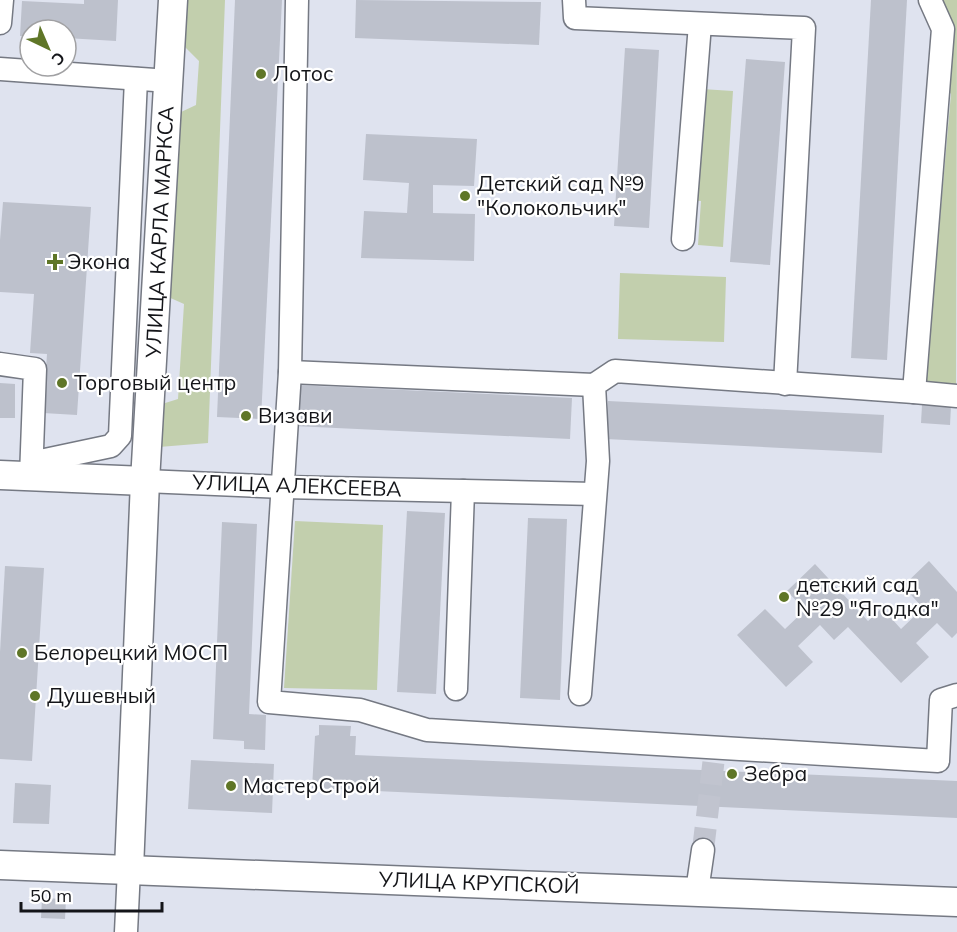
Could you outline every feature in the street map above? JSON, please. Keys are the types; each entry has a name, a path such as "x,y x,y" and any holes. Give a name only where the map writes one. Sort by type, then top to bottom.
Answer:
{"main road":[{"name":"УЛИЦА КАРЛА МАРКСА","path":"129,869 145,481 172,0"},
{"name":"УЛИЦА АЛЕКСЕЕВА","path":"0,475 145,481"},
{"name":"УЛИЦА КРУПСКОЙ","path":"0,865 957,902"}],"street":[{"path":"0,23 2,0"},
{"path":"297,0 290,372 269,702 360,710 427,730 938,761 941,699 957,695"},
{"path":"574,0 575,18 804,28 785,384"},
{"path":"914,392 943,29 930,0"},
{"path":"683,239 700,24"},
{"path":"0,69 169,81"},
{"path":"31,477 45,460 111,446 120,436 136,78"},
{"path":"0,364 35,369 31,477"},
{"path":"290,372 594,385 615,371 957,396"},
{"path":"580,694 598,461 594,385"},
{"name":"УЛИЦА АЛЕКСЕЕВА","path":"145,481 283,488 594,495"},
{"path":"456,689 463,492"},
{"path":"697,891 703,850"},
{"name":"УЛИЦА КАРЛА МАРКСА","path":"126,932 129,869"}],"green space":[{"path":"187,0 225,0 208,443 159,447 162,404 178,399 184,304 166,296 179,113 196,105 199,61 185,47"},
{"path":"942,0 957,0 956,389 925,388 951,94 939,80"},
{"path":"686,88 733,91 723,247 698,245 701,201 679,199"},
{"path":"620,273 726,277 724,342 618,339"},
{"path":"295,521 383,525 377,690 284,688"}],"building":[{"path":"84,0 118,0 116,41 78,39 78,18 21,18 22,1 84,4"},
{"path":"235,0 282,0 261,419 217,417"},
{"path":"356,0 541,2 539,45 355,38"},
{"path":"871,0 907,0 887,360 851,358"},
{"path":"625,48 659,50 649,228 614,226"},
{"path":"746,59 785,62 770,265 730,262"},
{"path":"366,134 477,139 474,186 433,185 433,213 475,214 474,261 361,258 364,211 407,213 409,183 363,180"},
{"path":"3,202 91,207 77,415 43,413 47,354 30,353 34,294 0,292"},
{"path":"0,383 15,384 15,418 0,418"},
{"path":"296,385 572,398 570,439 294,426"},
{"path":"608,401 884,415 882,453 606,439"},
{"path":"922,405 951,406 950,425 921,423"},
{"path":"407,511 445,513 436,694 397,692"},
{"path":"528,518 567,519 560,700 520,698"},
{"path":"222,522 257,524 249,714 266,715 265,750 244,749 244,741 213,739"},
{"path":"929,561 957,592 957,633 952,638 937,623 916,643 929,657 901,683 848,627 834,640 820,625 798,646 813,662 786,687 737,635 765,609 785,629 805,610 787,591 815,564 868,621 882,608 901,629 923,608 903,586"},
{"path":"5,566 44,568 32,761 0,759 0,652"},
{"path":"319,725 351,726 350,736 356,736 355,755 957,781 957,818 312,788 315,736 319,735"},
{"name":"МастерСтрой","path":"191,760 274,764 272,813 188,809"},
{"path":"15,783 51,785 49,824 13,823"},
{"path":"42,898 66,899 65,919 41,918"}],"tunnel":[{"path":"703,850 715,749"}],"place":[{"name":"Лотос","path":"261,74"},
{"name":"Детский сад №9 \"Колокольчик\"","path":"465,196"},
{"name":"Экона","path":"55,262"},
{"name":"Торговый центр","path":"62,383"},
{"name":"Визави","path":"246,416"},
{"name":"детский сад №29 \"Ягодка\"","path":"784,597"},
{"name":"Белорецкий МОСП","path":"22,653"},
{"name":"Душевный","path":"35,696"},
{"name":"Зебра","path":"732,774"},
{"name":"МастерСтрой","path":"231,786"}]}
